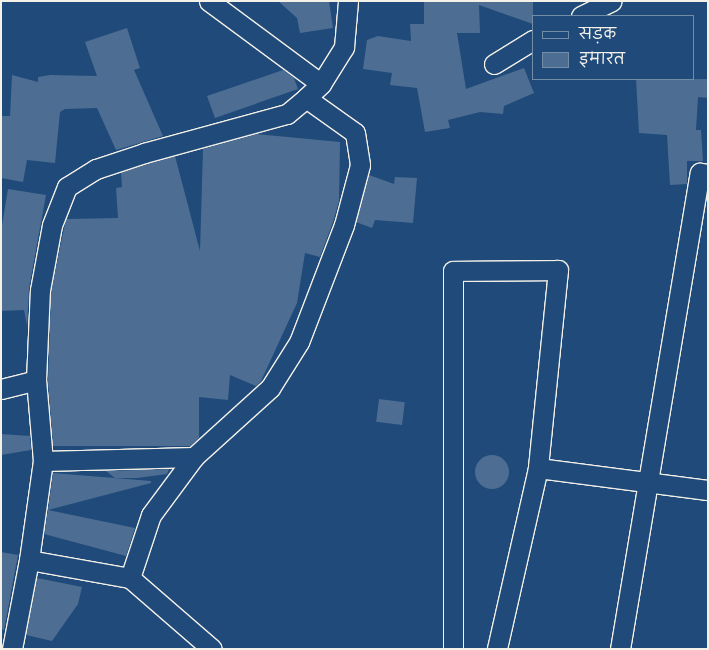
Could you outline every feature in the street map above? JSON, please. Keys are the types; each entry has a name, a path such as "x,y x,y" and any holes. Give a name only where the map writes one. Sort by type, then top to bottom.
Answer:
{"street":[{"path":"210,1 325,80"},
{"path":"12,649 29,560 43,461 36,380 40,290 52,225 67,187 96,169 144,153 287,114 325,80 344,47 348,1"},
{"path":"583,15 612,1"},
{"path":"494,64 532,41"},
{"path":"130,578 151,515 194,457 270,388 299,342 344,225 360,166 356,133 306,98"},
{"path":"620,649 700,173 708,174"},
{"path":"453,649 454,272 558,270 538,468 497,649"},
{"path":"1,389 36,380"},
{"path":"43,461 194,457"},
{"path":"538,468 708,490"},
{"path":"29,560 130,578 212,649"}],"building":[{"path":"278,1 329,1 333,28 300,33 297,18"},
{"path":"424,1 533,1 532,24 479,5 480,33 457,33 466,89 524,68 534,93 504,106 503,114 480,112 448,120 450,128 425,132 417,88 390,85 392,73 363,69 367,40 378,36 411,41 410,24 424,24"},
{"path":"127,28 140,68 134,70 163,136 116,150 97,108 65,109 60,112 55,163 27,160 23,182 1,178 1,116 10,116 12,75 38,82 38,77 50,75 97,76 85,42"},
{"path":"283,70 294,78 298,89 215,118 207,96"},
{"path":"708,79 708,98 698,97 696,130 701,130 703,161 687,161 687,184 670,185 667,135 639,133 636,80"},
{"path":"256,134 340,142 339,201 333,222 320,257 305,253 297,303 261,381 256,386 230,375 228,400 199,397 199,438 190,446 53,446 48,382 51,291 66,219 118,218 116,188 122,187 121,172 175,156 200,251 203,149"},
{"path":"369,175 394,184 395,177 417,178 413,223 375,220 372,228 356,222"},
{"path":"8,189 46,195 29,288 27,326 24,310 1,311 1,231"},
{"path":"379,399 405,402 402,425 376,422"},
{"path":"1,434 30,436 31,450 1,455"},
{"path":"492,455 499,456 504,460 508,465 508,479 504,484 499,488 492,489 485,488 480,484 476,479 475,472 476,465 480,460 485,456"},
{"path":"169,469 167,474 137,478 115,478 106,471"},
{"path":"53,473 151,481 151,483 48,510"},
{"path":"48,510 135,528 126,556 44,534"},
{"path":"1,552 18,555 4,630 1,629"},
{"path":"37,578 82,587 78,604 52,641 26,635"}]}
